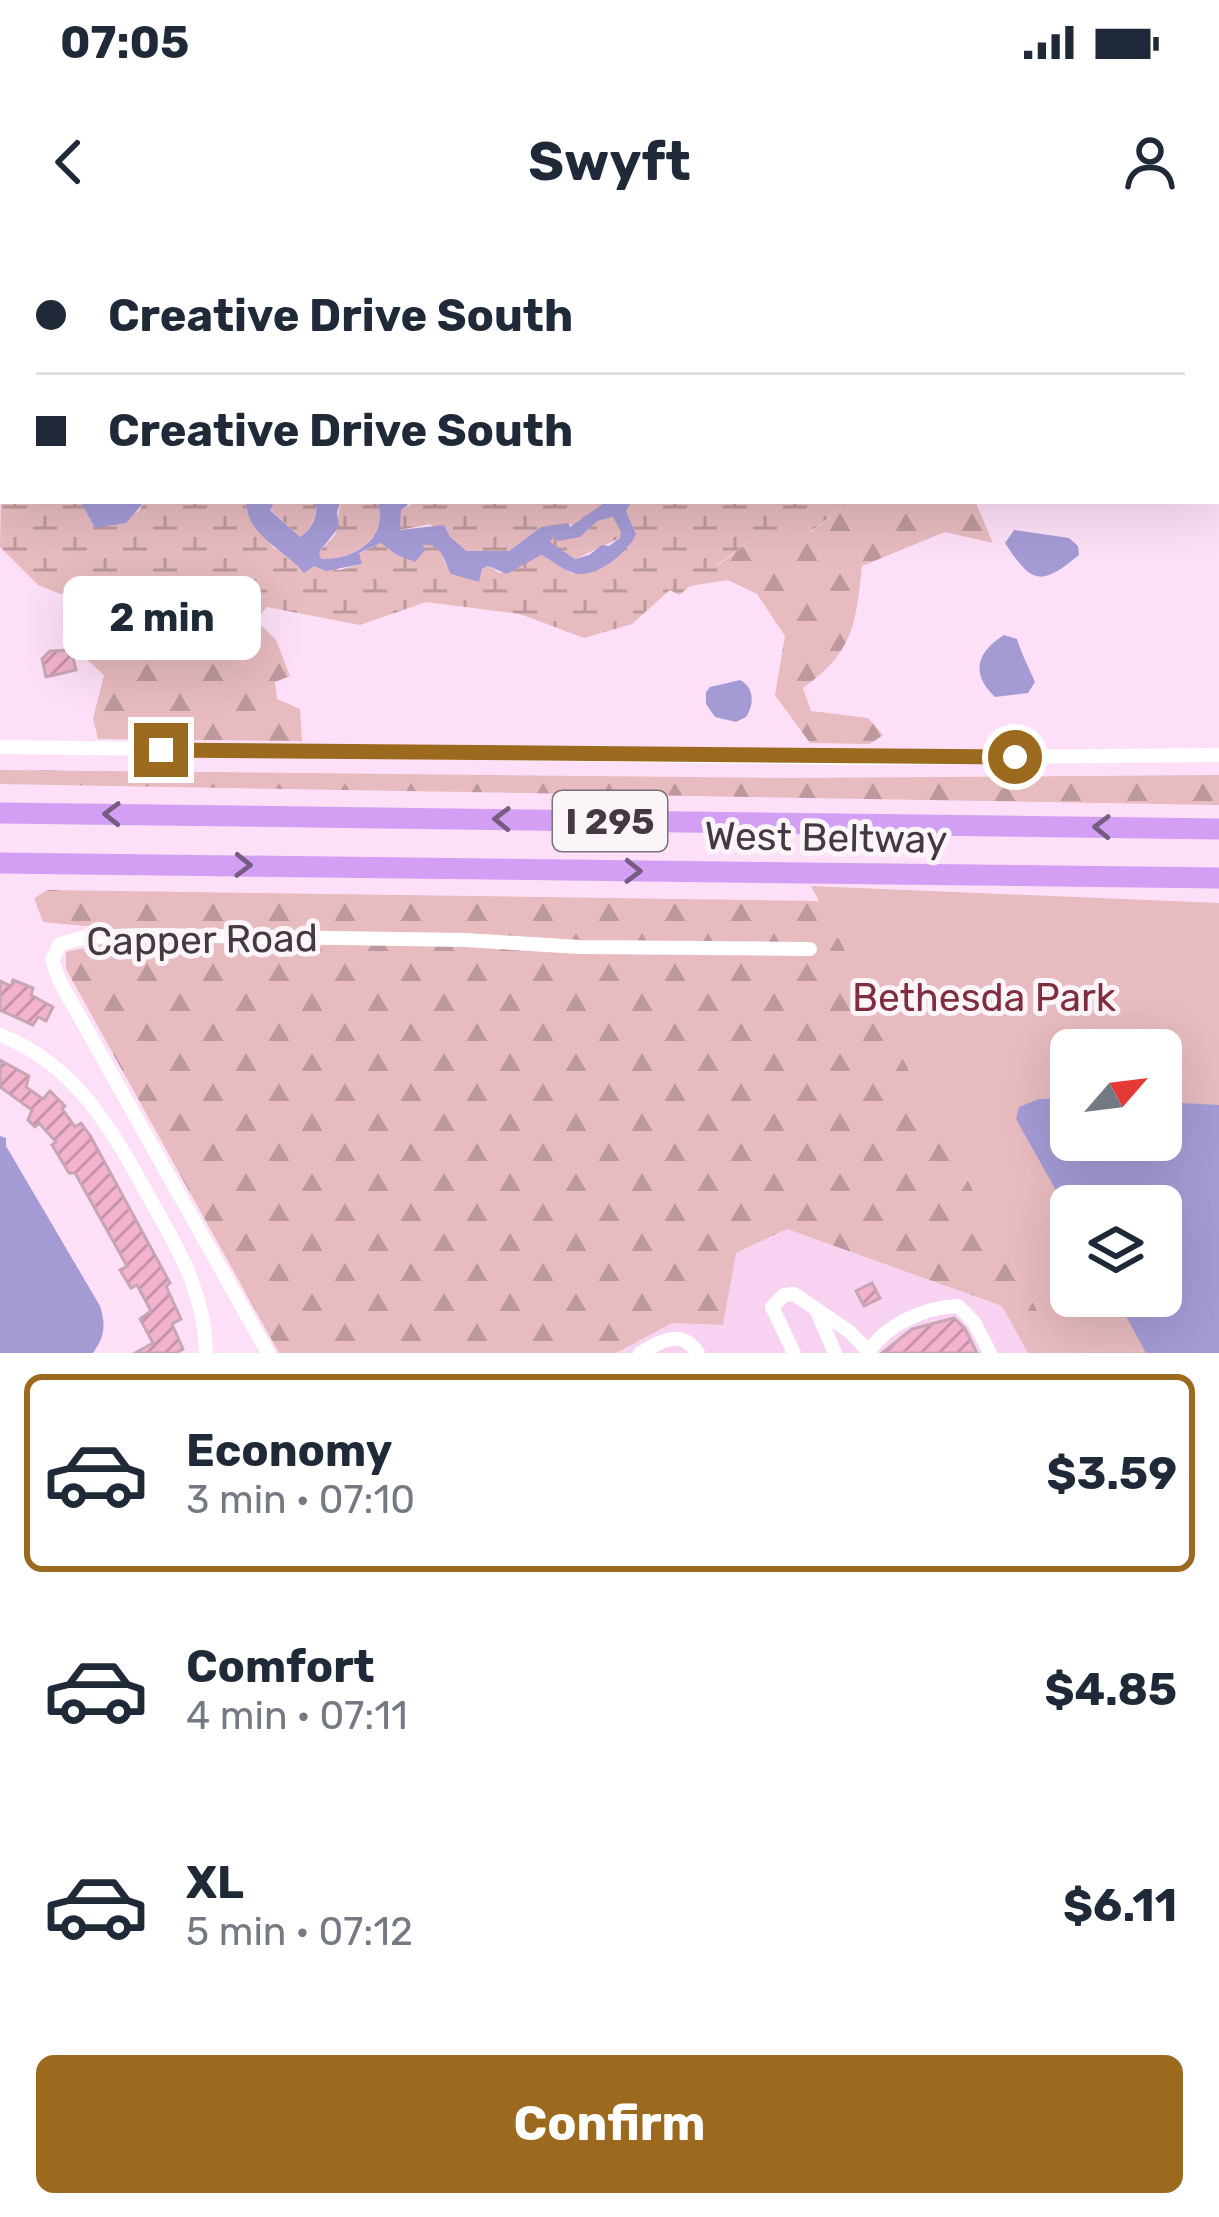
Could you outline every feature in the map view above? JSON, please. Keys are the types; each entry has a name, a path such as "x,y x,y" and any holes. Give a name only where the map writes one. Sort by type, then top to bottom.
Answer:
{"highway":[{"name":"West Beltway","path":"0,813 1219,829"},
{"name":"West Beltway","path":"0,863 1219,878"}],"street":[{"path":"0,747 868,758 1219,755"},
{"name":"Capper Road","path":"268,1353 59,980 52,960 60,944 85,937 143,935 810,949"},
{"path":"5,1037 56,1067 108,1123 189,1268 203,1310 206,1353"},
{"path":"794,1353 772,1307 784,1295 794,1294 850,1332 868,1352 880,1336 934,1307 958,1306 974,1322 990,1353"},
{"path":"816,1310 835,1353"},
{"path":"640,1353 678,1338 690,1341 698,1353"}],"shaded area":[{"path":"82,504 142,504 126,523 95,528"},
{"path":"246,504 273,504 270,510 300,537 314,521 316,504 340,504 339,527 319,552 321,559 346,556 367,544 379,526 378,504 406,504 401,510 400,530 444,525 467,551 509,551 541,527 568,523 570,527 603,504 630,504 626,511 636,534 612,562 586,574 569,571 541,555 507,574 488,566 482,569 479,582 451,574 434,546 422,545 426,549 415,562 381,543 359,553 362,564 326,571 314,566 304,573 252,524","holes":["613,517 620,538 575,559 550,542 554,536 558,541 580,537 597,521"]},
{"path":"1014,530 1069,538 1078,546 1079,555 1046,576 1030,573 1005,543"},
{"path":"1004,635 1017,639 1035,682 1028,693 995,697 982,680 983,656"},
{"path":"740,680 752,697 746,717 736,722 715,717 706,704 706,692"},
{"path":"1050,1099 1050,1161 1182,1161 1182,1103 1219,1105 1219,1353 1146,1353 1126,1317 1182,1317 1182,1185 1053,1185 1016,1119 1019,1107"},
{"path":"0,1136 6,1138 6,1146 100,1306 103,1330 93,1353 0,1353"},
{"path":"787,1229 1002,1306 1028,1353 616,1353 672,1323 723,1325 736,1253"}],"green space":[{"path":"1,504 82,504 95,528 138,512 143,504 246,504 252,521 275,549 314,566 340,570 361,564 358,554 381,543 432,544 439,547 446,565 489,566 499,573 541,555 573,574 636,534 626,511 630,504 847,504 810,532 751,540 717,565 728,580 690,586 679,595 670,590 632,624 584,638 520,614 426,602 360,625 267,607 239,641 220,645 198,615 152,603 83,603 38,585 0,547"},
{"path":"273,504 316,504 313,521 300,537 270,509"},
{"path":"340,504 378,504 378,526 366,544 345,556 320,559 319,552 335,535"},
{"path":"412,504 604,504 578,524 541,527 509,551 468,551 430,524 399,530 401,510"},
{"path":"847,504 976,504 993,543 945,532 862,566 849,636 832,662 803,688 811,711 868,718 883,735 870,744 810,743 775,695 785,636 757,594 728,580 717,566 751,540 811,532"},
{"path":"614,517 620,538 575,559 549,542 551,537 587,531 597,520"},
{"path":"83,603 152,603 198,615 220,645 239,641 256,620 276,640 290,676 275,682 277,699 300,709 302,741 98,739 93,719 104,675 85,658"},
{"path":"0,770 788,778 1219,775 1219,805 0,784"},
{"name":"Bethesda Park","path":"811,886 1219,903 1219,1353 1060,1353"},
{"path":"48,890 819,901 1060,1353 1028,1353 1002,1306 787,1229 736,1253 723,1325 672,1323 616,1353 279,1353 66,969 66,952 107,943 106,928 43,922 34,898"}],"building":[{"path":"71,650 76,670 46,677 42,659 50,651"},
{"path":"13,980 33,988 31,995 53,1007 46,1021 38,1017 33,1025 0,1010 0,981 11,986"},
{"path":"0,1060 29,1076 26,1087 43,1099 50,1091 65,1106 62,1109 75,1127 81,1123 91,1137 170,1283 166,1286 181,1319 172,1324 183,1349 135,1353 153,1343 140,1319 151,1311 137,1285 131,1288 120,1270 127,1266 75,1173 69,1173 52,1145 56,1142 39,1123 35,1127 28,1120 32,1110 0,1087"},
{"path":"872,1283 880,1298 864,1306 856,1291"},
{"path":"954,1318 977,1353 882,1353 912,1329"}],"route":[{"path":"161,750 1015,757"}]}
